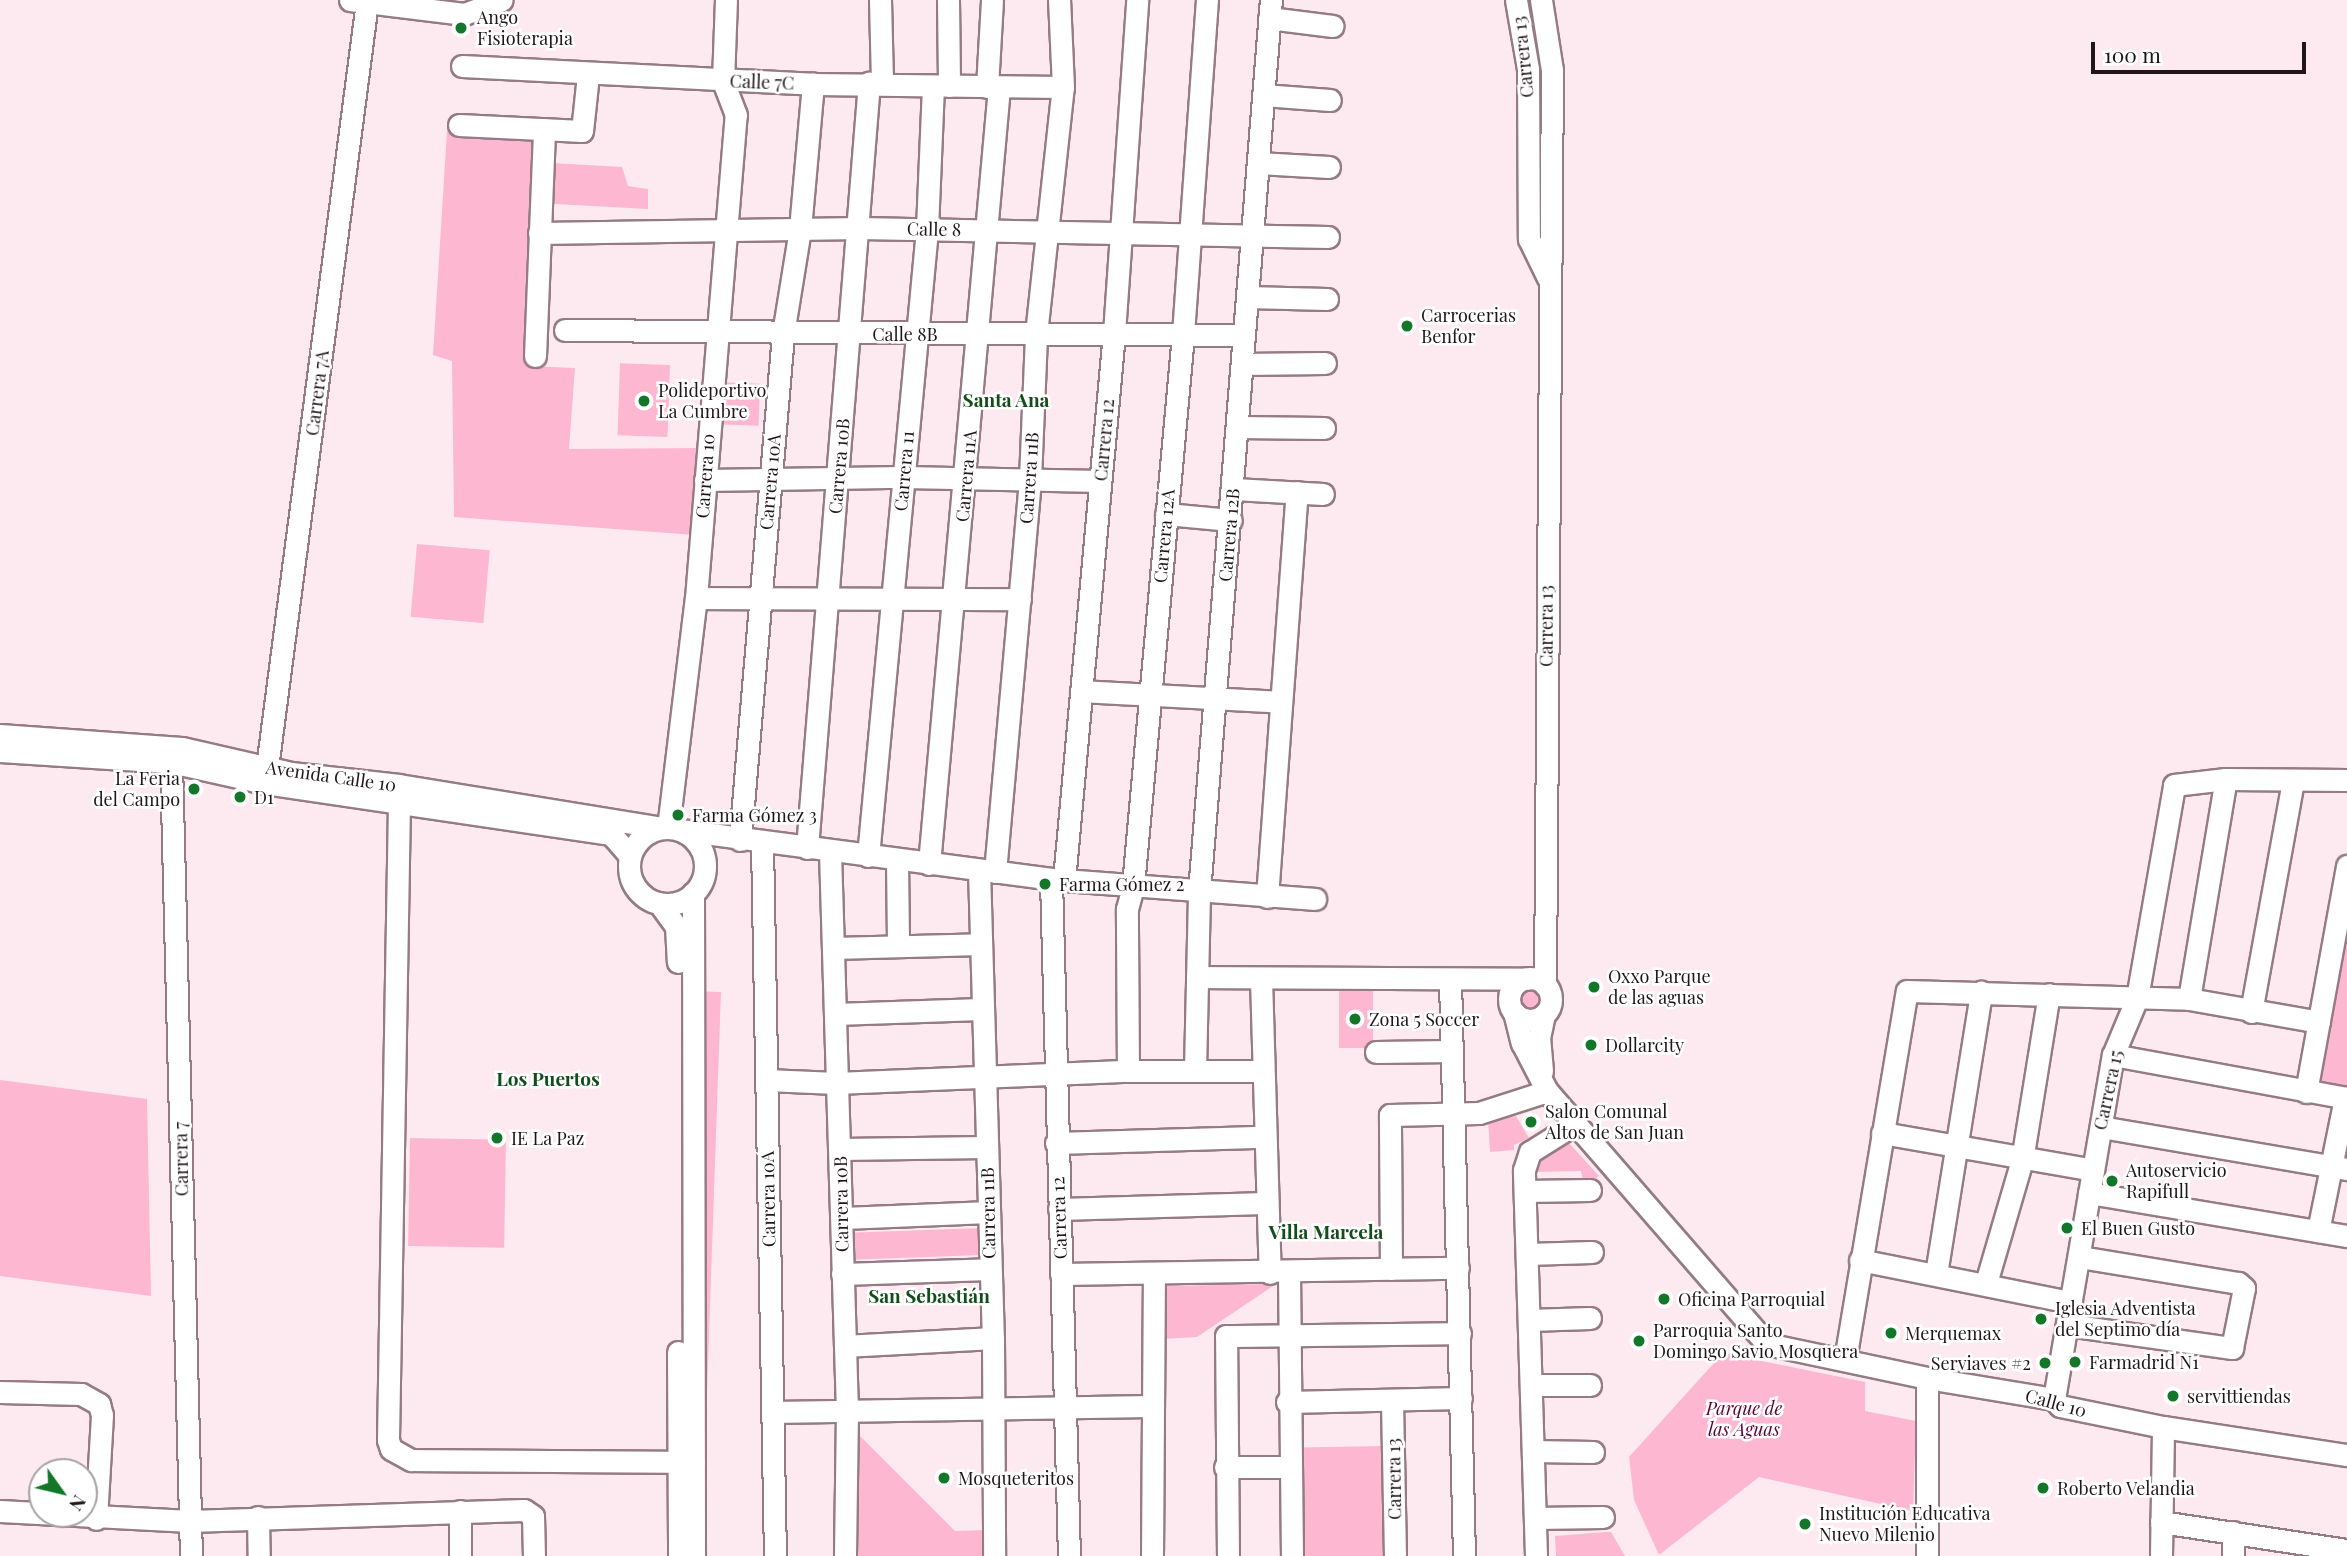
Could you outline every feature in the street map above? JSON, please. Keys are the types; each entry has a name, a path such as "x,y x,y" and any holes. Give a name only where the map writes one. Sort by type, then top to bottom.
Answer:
{"street":[{"path":"359,1 464,14 488,9 502,0"},
{"name":"Carrera 10","path":"670,829 696,598 736,115 723,80 726,0"},
{"name":"Carrera 10B","path":"807,848 850,334 875,84 880,0"},
{"name":"Carrera 11","path":"869,856 948,0"},
{"name":"Carrera 11A","path":"929,864 988,230 993,87 992,0"},
{"name":"Carrera 11B","path":"994,1556 993,1338 981,944 987,871 1020,599 1030,479 1036,334 1063,87 1059,0"},
{"name":"Carrera 12","path":"1069,1556 1056,1143 1057,880 1081,691 1114,333 1118,230 1137,0"},
{"name":"Carrera 12A","path":"1128,1071 1127,909 1133,886 1183,334 1208,0"},
{"name":"Carrera 13","path":"1516,0 1528,69 1529,239 1548,278"},
{"name":"Carrera 13","path":"1539,979 1552,70 1541,0"},
{"name":"Carrera 7A","path":"267,776 359,1"},
{"path":"1270,9 1332,26"},
{"name":"Carrera 12B","path":"1195,1070 1199,892 1234,489 1270,9"},
{"name":"Calle 7C","path":"462,66 588,75 813,84 1063,87"},
{"path":"459,125 582,131 588,75"},
{"name":"Carrera 10A","path":"740,840 783,334 800,229 813,84"},
{"path":"1263,95 1330,100"},
{"path":"535,356 544,129"},
{"path":"1258,163 1329,167"},
{"name":"Calle 8","path":"539,233 860,228 1118,230 1328,237"},
{"path":"1247,297 1326,299"},
{"name":"Calle 8B","path":"565,330 717,334 1244,335"},
{"path":"1242,364 1325,363"},
{"path":"1237,427 1324,428"},
{"path":"705,480 904,477 1100,481"},
{"path":"1234,489 1323,494"},
{"path":"1267,897 1297,492"},
{"path":"1166,514 1231,520"},
{"path":"696,598 1020,599"},
{"path":"1081,691 1281,702"},
{"name":"Avenida Calle 10","path":"0,735 182,748 267,776 399,785 740,840 807,848"},
{"name":"Avenida Calle 10","path":"0,751 171,762 267,776 399,803 611,834 630,856"},
{"name":"Carrera 7","path":"171,762 191,1556"},
{"path":"2189,999 2226,779 2347,780"},
{"name":"Carrera 15","path":"2054,1399 2113,1055 2137,998 2174,785 2226,779"},
{"path":"2251,1012 2292,780"},
{"path":"399,803 387,1440 391,1449 411,1460 687,1462"},
{"path":"659,903 682,900 693,893 700,883 704,859 692,837 670,829 641,837 630,856 629,869 638,891 659,903 676,926 679,939 684,1012 687,1462 694,1556"},
{"path":"704,859 740,840"},
{"name":"Carrera 10A","path":"762,842 775,1556"},
{"path":"807,848 1057,880 1315,899"},
{"name":"Carrera 10B","path":"830,852 847,1411 845,1556"},
{"path":"897,860 898,946"},
{"path":"2306,1091 2342,926 2347,866"},
{"path":"684,1012 693,893"},
{"path":"833,948 981,944"},
{"path":"1197,976 1539,979"},
{"path":"1261,978 1265,1203 1279,1272 1287,1336 1292,1556"},
{"path":"1457,979 1496,993 1512,1010 1528,1020 1544,1015"},
{"path":"1457,979 1452,1051 1464,1556"},
{"path":"1536,1556 1525,1191 1530,1152 1573,1125 1545,1087 1522,1043 1512,1010 1515,985 1539,979"},
{"path":"1539,979 1551,997 1539,1038 1545,1087"},
{"path":"1845,1360 1907,991 2189,999 2319,1022"},
{"path":"1936,1274 1981,992"},
{"path":"1986,1283 2022,1160 2049,994"},
{"path":"835,1014 981,1009"},
{"path":"1376,1052 1452,1051"},
{"path":"2113,1055 2346,1098 2339,1167 2318,1231"},
{"path":"766,1080 836,1083 1128,1071 1262,1070"},
{"path":"1391,1269 1390,1115 1455,1115 1509,1105 1545,1087"},
{"name":"Calle 10","path":"1573,1125 1767,1344 1927,1378 2054,1399 2060,1406 2163,1427 2347,1455"},
{"path":"2101,1127 2339,1167"},
{"path":"1882,1133 1956,1145 2022,1160 2093,1170"},
{"path":"1056,1143 1263,1137"},
{"path":"840,1149 986,1147"},
{"path":"1525,1191 1590,1190"},
{"path":"2089,1194 2347,1236"},
{"path":"1059,1209 1265,1203"},
{"path":"842,1217 989,1212"},
{"path":"1527,1254 1592,1252"},
{"path":"2068,1325 2228,1348 2234,1344 2244,1288 2238,1283 2079,1257"},
{"path":"1860,1260 2071,1302"},
{"path":"1060,1274 1458,1268"},
{"path":"842,1275 989,1269"},
{"path":"1152,1556 1154,1274"},
{"path":"1529,1320 1590,1318"},
{"path":"1227,1556 1226,1336 1460,1333"},
{"path":"845,1346 993,1338"},
{"path":"1927,1378 1927,1556"},
{"path":"1532,1385 1590,1385"},
{"path":"0,1392 81,1394 99,1404 102,1415 98,1484"},
{"path":"1287,1402 1461,1398"},
{"name":"Carrera 13","path":"1392,1401 1395,1556"},
{"path":"772,1412 1152,1406"},
{"path":"2161,1556 2163,1427"},
{"path":"1534,1451 1593,1452"},
{"path":"678,1556 687,1462"},
{"path":"1225,1467 1289,1466"},
{"path":"98,1519 190,1521 524,1510 533,1516 534,1556"},
{"path":"0,1511 28,1513"},
{"path":"460,1511 460,1556"},
{"path":"258,1517 259,1556"},
{"path":"1535,1518 1603,1517"},
{"path":"2161,1522 2233,1532 2303,1550 2347,1550"},
{"path":"2233,1532 2233,1556"}],"green space":[{"path":"447,131 550,136 552,163 622,167 628,186 648,189 648,209 536,203 529,366 575,368 569,449 700,448 695,535 454,517 452,361 433,355"},
{"name":"Polideportivo La Cumbre","path":"620,363 670,365 667,437 618,435"},
{"path":"712,382 760,384 759,426 711,424"},
{"path":"417,544 490,550 483,623 411,617"},
{"path":"2347,935 2347,1091 2319,1087"},
{"path":"1527,986 1536,989 1539,998 1536,1007 1527,1010 1518,1007 1515,998 1518,989"},
{"name":"Zona 5 Soccer","path":"1339,990 1373,990 1373,1048 1339,1048"},
{"path":"695,991 721,992 701,1556 675,1556"},
{"path":"0,1080 147,1099 151,1296 0,1276"},
{"path":"1516,1116 1529,1138 1514,1145 1514,1150 1490,1152 1488,1120"},
{"path":"410,1138 506,1140 504,1248 408,1246"},
{"path":"1567,1141 1599,1176 1591,1182 1583,1182 1581,1171 1536,1172 1536,1159"},
{"path":"982,1228 983,1255 850,1260 849,1233"},
{"path":"1276,1284 1197,1337 1162,1339 1162,1286"},
{"name":"Parque de las Aguas","path":"1723,1353 1865,1382 1865,1411 1916,1421 1913,1511 1759,1477 1659,1555 1634,1500 1629,1457"},
{"path":"850,1426 955,1531 986,1530 987,1556 852,1556"},
{"path":"1385,1446 1387,1556 1299,1556 1297,1448"},
{"path":"1611,1532 1625,1556 1556,1556 1555,1536"}],"place":[{"name":"Ango Fisioterapia","path":"461,28"},
{"name":"Carrocerias Benfor","path":"1407,326"},
{"name":"Polideportivo La Cumbre","path":"644,401"},
{"name":"La Feria del Campo","path":"194,789"},
{"name":"D1","path":"240,797"},
{"name":"Farma Gómez 3","path":"678,815"},
{"name":"Farma Gómez 2","path":"1045,884"},
{"name":"Oxxo Parque de las aguas","path":"1594,987"},
{"name":"Zona 5 Soccer","path":"1355,1019"},
{"name":"Dollarcity","path":"1591,1045"},
{"name":"Salon Comunal Altos de San Juan","path":"1531,1122"},
{"name":"IE La Paz","path":"497,1138"},
{"name":"Autoservicio Rapifull","path":"2112,1181"},
{"name":"El Buen Gusto","path":"2067,1228"},
{"name":"Oficina Parroquial","path":"1664,1299"},
{"name":"Iglesia Adventista del Septimo día","path":"2041,1319"},
{"name":"Merquemax","path":"1891,1333"},
{"name":"Parroquia Santo Domingo Savio Mosquera","path":"1639,1341"},
{"name":"Farmadrid N1","path":"2075,1362"},
{"name":"Serviaves #2","path":"2045,1363"},
{"name":"servittiendas","path":"2173,1396"},
{"name":"Mosqueteritos","path":"944,1478"},
{"name":"Roberto Velandia","path":"2043,1488"},
{"name":"Institución Educativa Nuevo Milenio","path":"1805,1524"}],"district":[{"name":"Santa Ana","path":"1006,400"},
{"name":"Los Puertos","path":"548,1079"},
{"name":"Villa Marcela","path":"1326,1232"},
{"name":"San Sebastián","path":"929,1296"}]}
